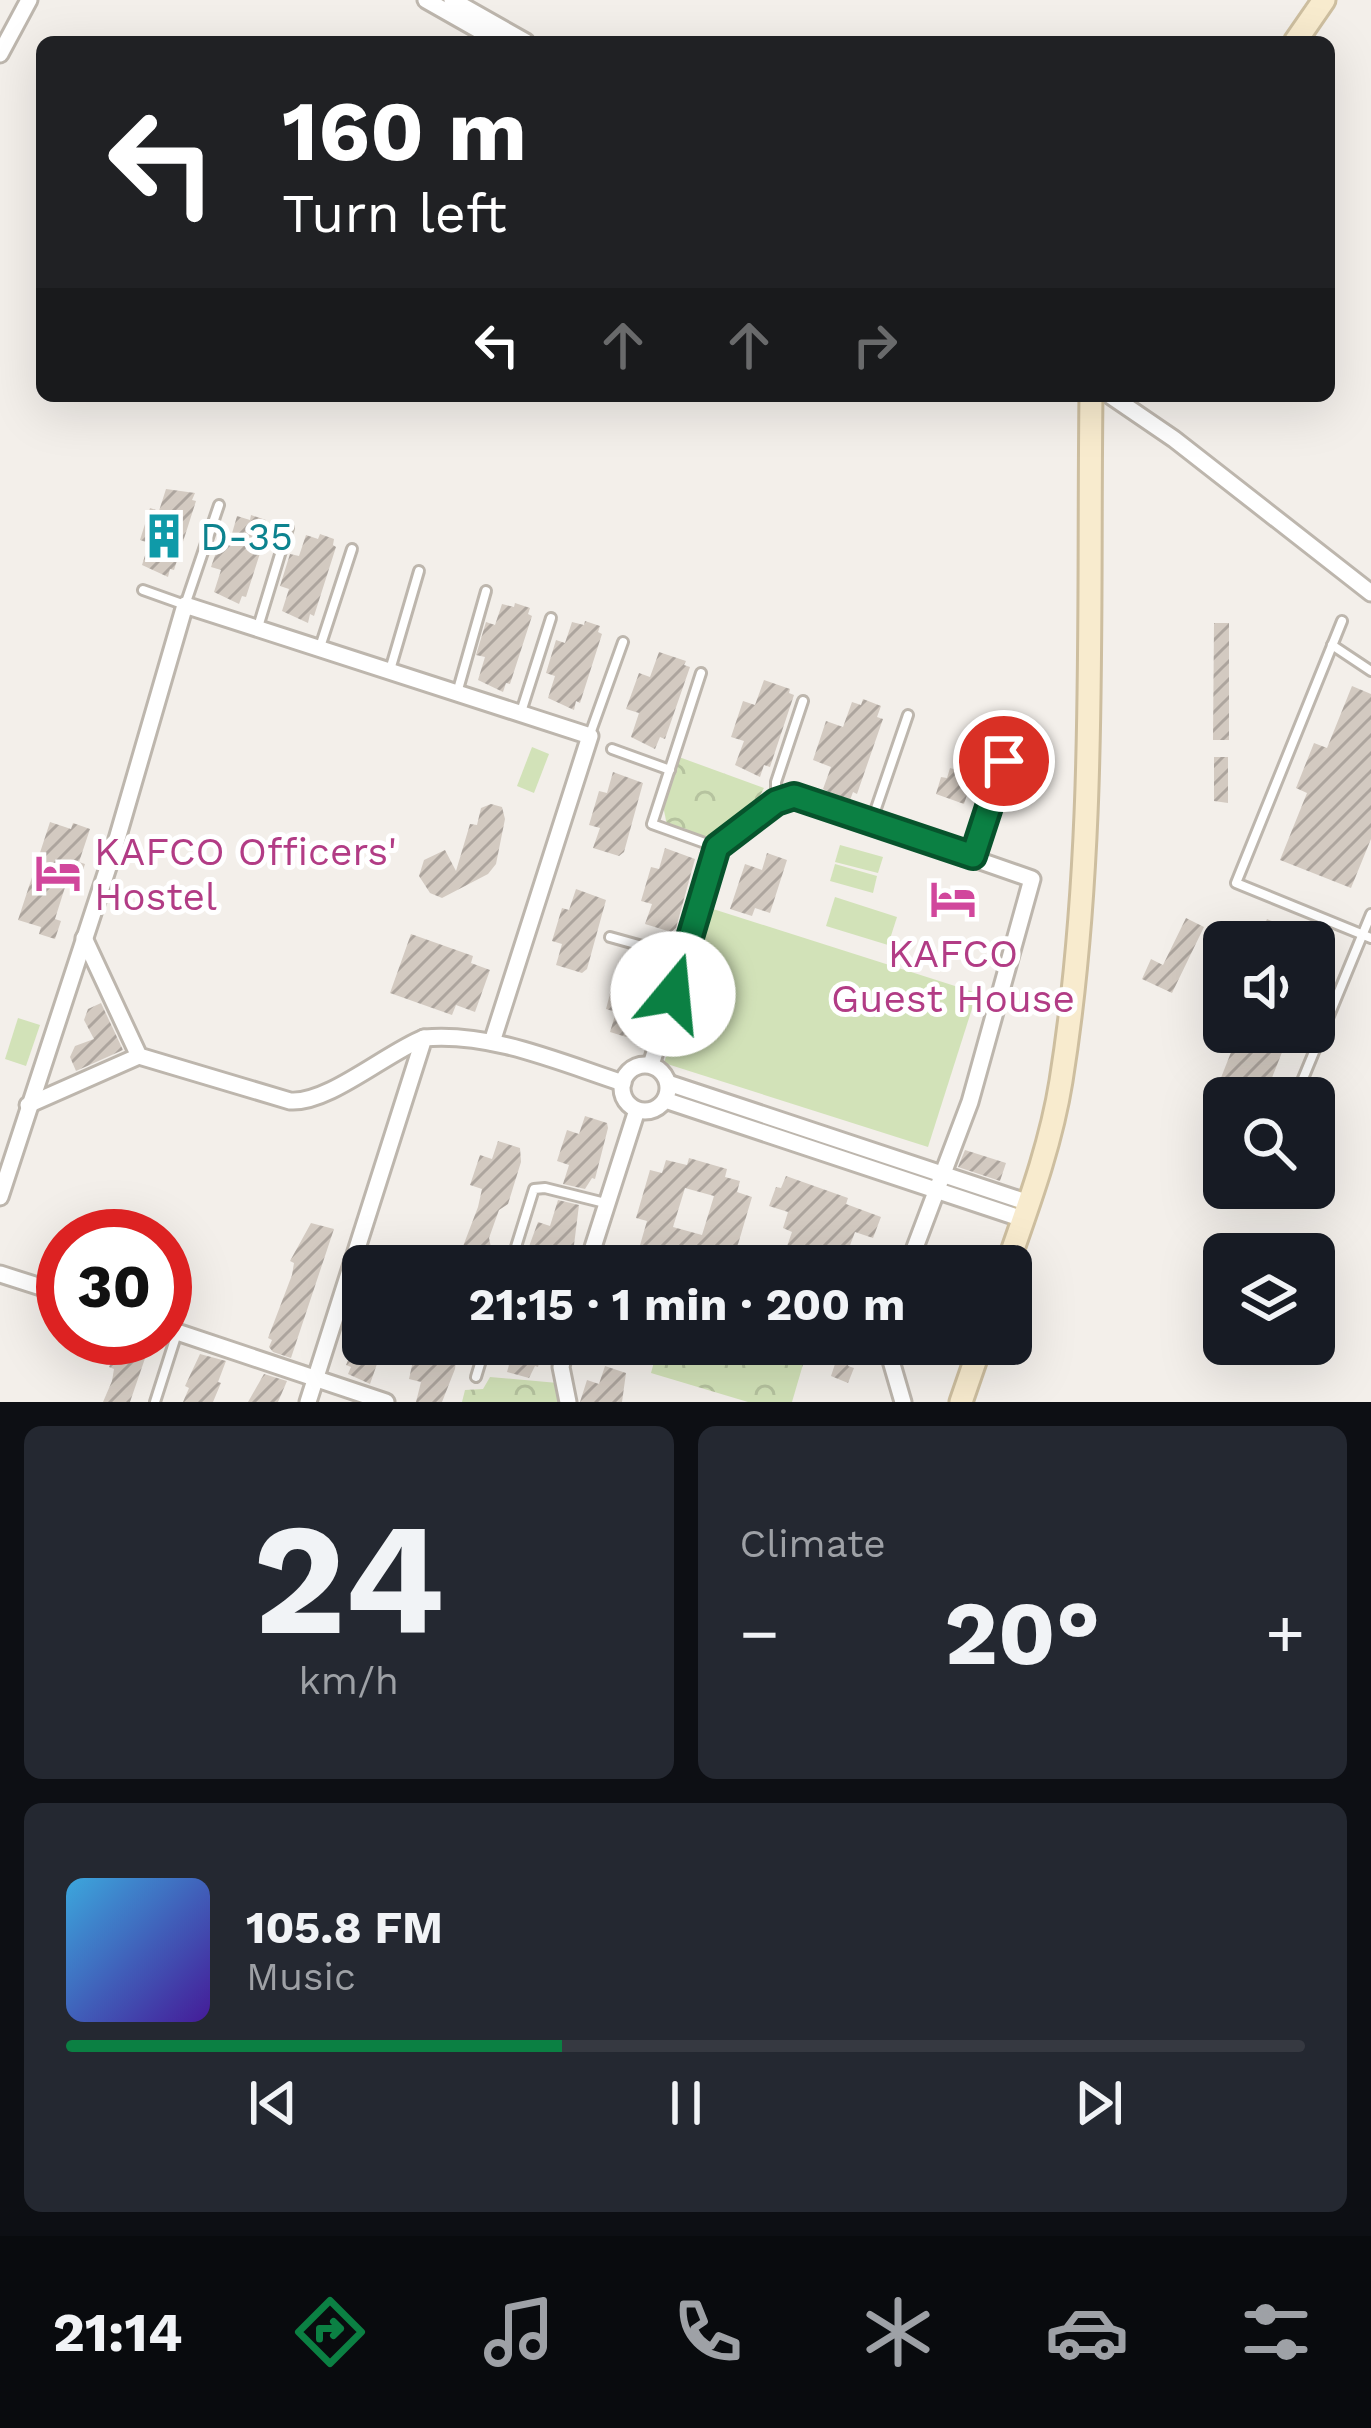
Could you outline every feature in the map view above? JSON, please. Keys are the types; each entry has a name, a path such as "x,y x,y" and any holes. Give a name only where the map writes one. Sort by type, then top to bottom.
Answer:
{"main road":[{"path":"1299,36 1324,0"},
{"path":"1014,1245 1060,1084 1085,850 1090,402"},
{"path":"962,1402 974,1365"}],"street":[{"path":"0,54 29,0"},
{"path":"427,0 490,36"},
{"path":"452,0 515,36"},
{"path":"1120,402 1371,592"},
{"path":"0,1196 116,846 185,605 590,736 492,1042"},
{"path":"651,1066 717,847 776,802 794,796 1032,879 982,1064 916,1245"},
{"path":"84,938 139,1056"},
{"path":"28,1105 139,1056 304,1102 424,1038 451,1036 492,1042 622,1083"},
{"path":"308,1402 424,1038"},
{"path":"637,1066 651,1066 665,1075 667,1091 653,1110 637,1110 625,1099 622,1083 637,1066"},
{"path":"667,1091 1026,1211"},
{"path":"594,1245 637,1110"},
{"path":"0,1274 36,1285"},
{"path":"192,1336 386,1402"},
{"path":"561,1365 568,1402"},
{"path":"893,1365 903,1402"}],"lane":[{"path":"143,590 185,605 219,505"},
{"path":"258,628 288,528"},
{"path":"320,649 352,549"},
{"path":"390,671 419,571"},
{"path":"457,693 486,591"},
{"path":"520,713 551,618"},
{"path":"1342,621 1236,884 1367,937"},
{"path":"590,736 622,642"},
{"path":"1332,645 1371,671"},
{"path":"701,673 652,824 717,847"},
{"path":"776,802 776,782 803,701"},
{"path":"871,822 908,715"},
{"path":"612,749 670,770"},
{"path":"973,856 1004,761"},
{"path":"1304,1077 1367,937 1371,914"},
{"path":"610,937 684,958"},
{"path":"517,1245 534,1189 607,1204"},
{"path":"155,1402 163,1365"},
{"path":"476,1377 480,1365"}],"green space":[{"path":"532,747 549,754 534,793 517,786"},
{"path":"679,757 764,788 750,815 713,841 667,826 663,805"},
{"path":"840,845 883,857 878,873 835,862"},
{"path":"835,864 877,876 873,893 830,881"},
{"path":"835,897 897,917 888,945 826,926"},
{"path":"713,909 977,993 928,1147 664,1063"},
{"path":"18,1018 40,1025 26,1066 5,1059"},
{"path":"653,1365 803,1365 792,1402 748,1402 651,1373"},
{"path":"490,1377 558,1383 562,1402 462,1402 465,1390 483,1389"}],"building":[{"name":"D-35","path":"166,489 195,493 192,500 196,501 168,577 142,565 149,543 140,540 150,508 159,511"},
{"path":"251,515 266,520 264,527 268,528 246,597 239,604 214,592 221,570 211,567 222,535 231,537 237,516 250,520"},
{"path":"320,534 334,539 336,547 308,623 282,611 289,589 280,586 290,554 299,556 306,535 318,539"},
{"path":"515,603 530,608 532,616 510,684 506,683 503,692 478,680 485,657 476,655 486,622 495,625 502,604 514,607"},
{"path":"585,621 600,626 602,634 574,710 548,698 555,676 546,673 556,640 565,643 572,622 584,625"},
{"path":"1214,623 1229,623 1229,740 1213,740"},
{"path":"659,652 686,661 684,665 690,667 665,739 660,737 655,749 631,737 639,713 626,709 639,673 650,677"},
{"path":"764,680 794,695 770,767 764,765 760,777 735,765 744,741 731,737 743,701 755,705"},
{"path":"1352,686 1371,694 1371,839 1351,888 1280,860 1307,793 1296,788 1314,743 1327,748"},
{"path":"863,699 881,706 877,717 883,719 857,794 853,792 849,803 823,789 831,767 813,760 826,721 843,727 852,702 861,705"},
{"path":"973,749 990,755 976,798 967,795 964,804 936,794 941,777 947,778 950,768 957,770 959,763 967,765"},
{"path":"1214,757 1228,757 1228,803 1214,801"},
{"path":"613,772 643,783 619,856 593,848 600,828 589,825 599,791 607,793"},
{"path":"502,807 505,819 496,864 488,874 442,898 430,893 419,876 424,860 445,850 456,871 470,824 477,825 481,808"},
{"name":"KAFCO Officers' Hostel","path":"50,822 90,829 79,862 85,864 78,885 67,881 55,919 61,921 55,939 39,934 41,927 18,920"},
{"path":"665,848 695,859 671,932 645,924 652,904 641,901 651,867 659,869"},
{"path":"767,853 787,860 770,913 755,908 752,916 730,909 745,864 762,870"},
{"path":"576,889 606,900 582,973 556,965 562,944 552,941 562,908 569,910"},
{"path":"1186,918 1203,926 1172,993 1142,979 1151,959 1163,965"},
{"path":"411,934 473,956 471,963 490,970 475,1012 456,1005 452,1015 390,993"},
{"path":"629,956 659,967 636,1040 610,1032 616,1012 606,1009 615,975 623,977"},
{"path":"101,1003 123,1050 76,1071 70,1057 75,1046 94,1039 84,1020 88,1009"},
{"path":"1231,1053 1282,1053 1272,1077 1221,1077"},
{"path":"585,1116 607,1123 608,1128 595,1179 585,1189 563,1184 569,1165 557,1161 567,1130 579,1134"},
{"path":"498,1141 520,1148 521,1162 508,1204 499,1210 490,1245 464,1245 482,1189 470,1185 480,1155 492,1159"},
{"path":"965,1150 1006,1163 1000,1181 958,1167"},
{"path":"689,1158 727,1169 725,1177 740,1181 737,1192 752,1197 738,1245 640,1245 647,1221 636,1218 650,1170 662,1173 666,1160 687,1165","holes":["685,1188 714,1196 702,1235 673,1227"]},
{"path":"786,1176 848,1198 846,1204 881,1217 873,1238 855,1232 850,1245 787,1245 792,1232 783,1228 788,1212 769,1206 776,1187 781,1188"},
{"path":"558,1200 579,1205 574,1245 530,1245 538,1222 550,1226"},
{"path":"311,1223 334,1229 291,1358 273,1352 268,1338 292,1275 294,1263 290,1261"},
{"path":"200,1354 226,1361 221,1383 213,1402 183,1402 189,1388 185,1386"},
{"path":"143,1365 130,1402 103,1402 112,1381 114,1369 109,1367"},
{"path":"346,1365 377,1365 370,1384 348,1374 351,1367"},
{"path":"412,1365 455,1365 442,1402 416,1402 421,1382 409,1379"},
{"path":"509,1365 539,1365 529,1378 507,1372"},
{"path":"835,1365 854,1368 848,1383 831,1376"},
{"path":"605,1366 626,1373 622,1402 580,1402 587,1380 599,1384"},
{"path":"264,1374 287,1381 278,1402 248,1402"}],"place":[{"name":"D-35","path":"164,536"},
{"name":"KAFCO Officers' Hostel","path":"58,873"},
{"name":"KAFCO Guest House","path":"953,899"}],"route":[{"path":"673,994 717,847 755,815 794,796 973,856 1004,761"}]}
